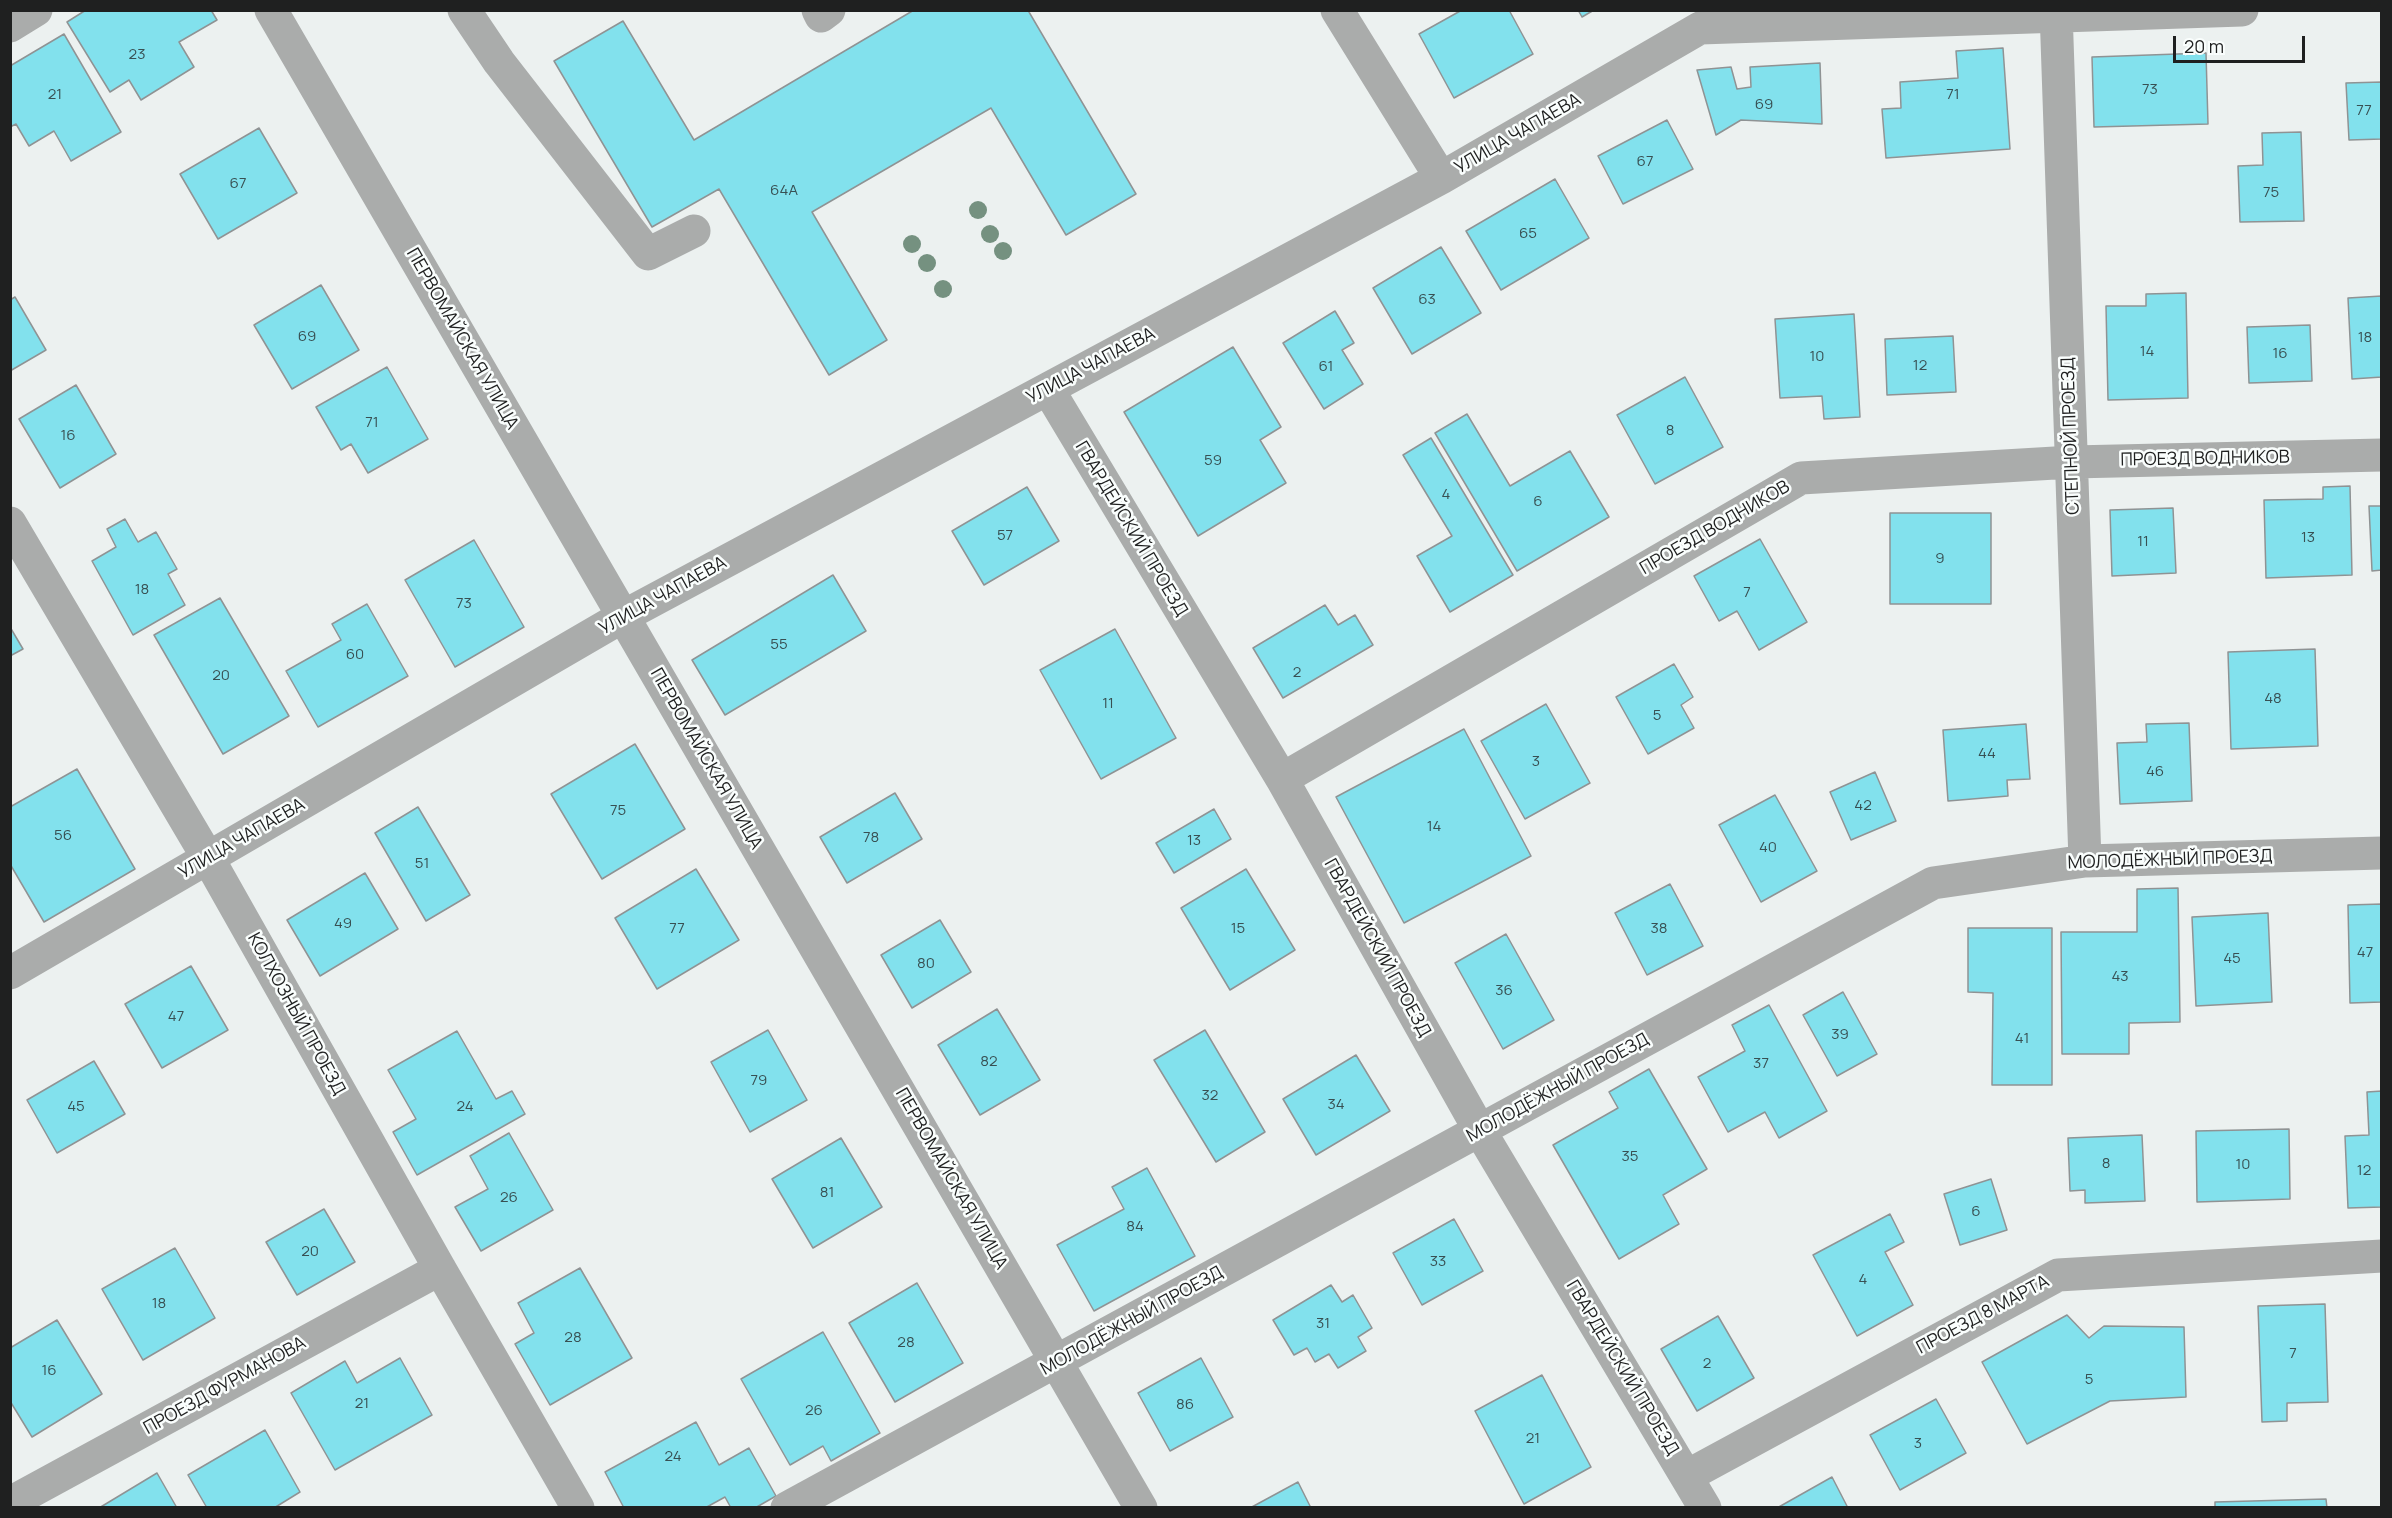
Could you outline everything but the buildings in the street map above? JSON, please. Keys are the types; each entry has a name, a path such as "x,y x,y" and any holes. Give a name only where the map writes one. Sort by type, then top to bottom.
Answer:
{"street":[{"path":"10,26 36,10"},
{"name":"ПЕРВОМАЙСКАЯ УЛИЦА","path":"271,10 1142,1508"},
{"path":"464,10 500,62 648,254 694,231"},
{"path":"818,10 821,16 829,10"},
{"path":"1337,10 1441,178"},
{"name":"УЛИЦА ЧАПАЕВА","path":"10,973 622,617 1441,178 1700,28 2056,13 2242,10"},
{"name":"СТЕПНОЙ ПРОЕЗД","path":"2056,13 2085,861"},
{"name":"ГВАРДЕЙСКИЙ ПРОЕЗД","path":"1048,389 1282,779 1480,1131 1705,1508"},
{"name":"ПРОЕЗД ВОДНИКОВ","path":"1282,779 1801,478 2072,462 2382,455"},
{"name":"КОЛХОЗНЫЙ ПРОЕЗД","path":"10,523 208,858 578,1508"},
{"name":"МОЛОДЁЖНЫЙ ПРОЕЗД","path":"787,1508 1933,883 2085,861 2382,853"},
{"name":"ПРОЕЗД 8 МАРТА","path":"1687,1476 2058,1275 2382,1256"},
{"name":"ПРОЕЗД ФУРМАНОВА","path":"10,1503 440,1269"}]}
